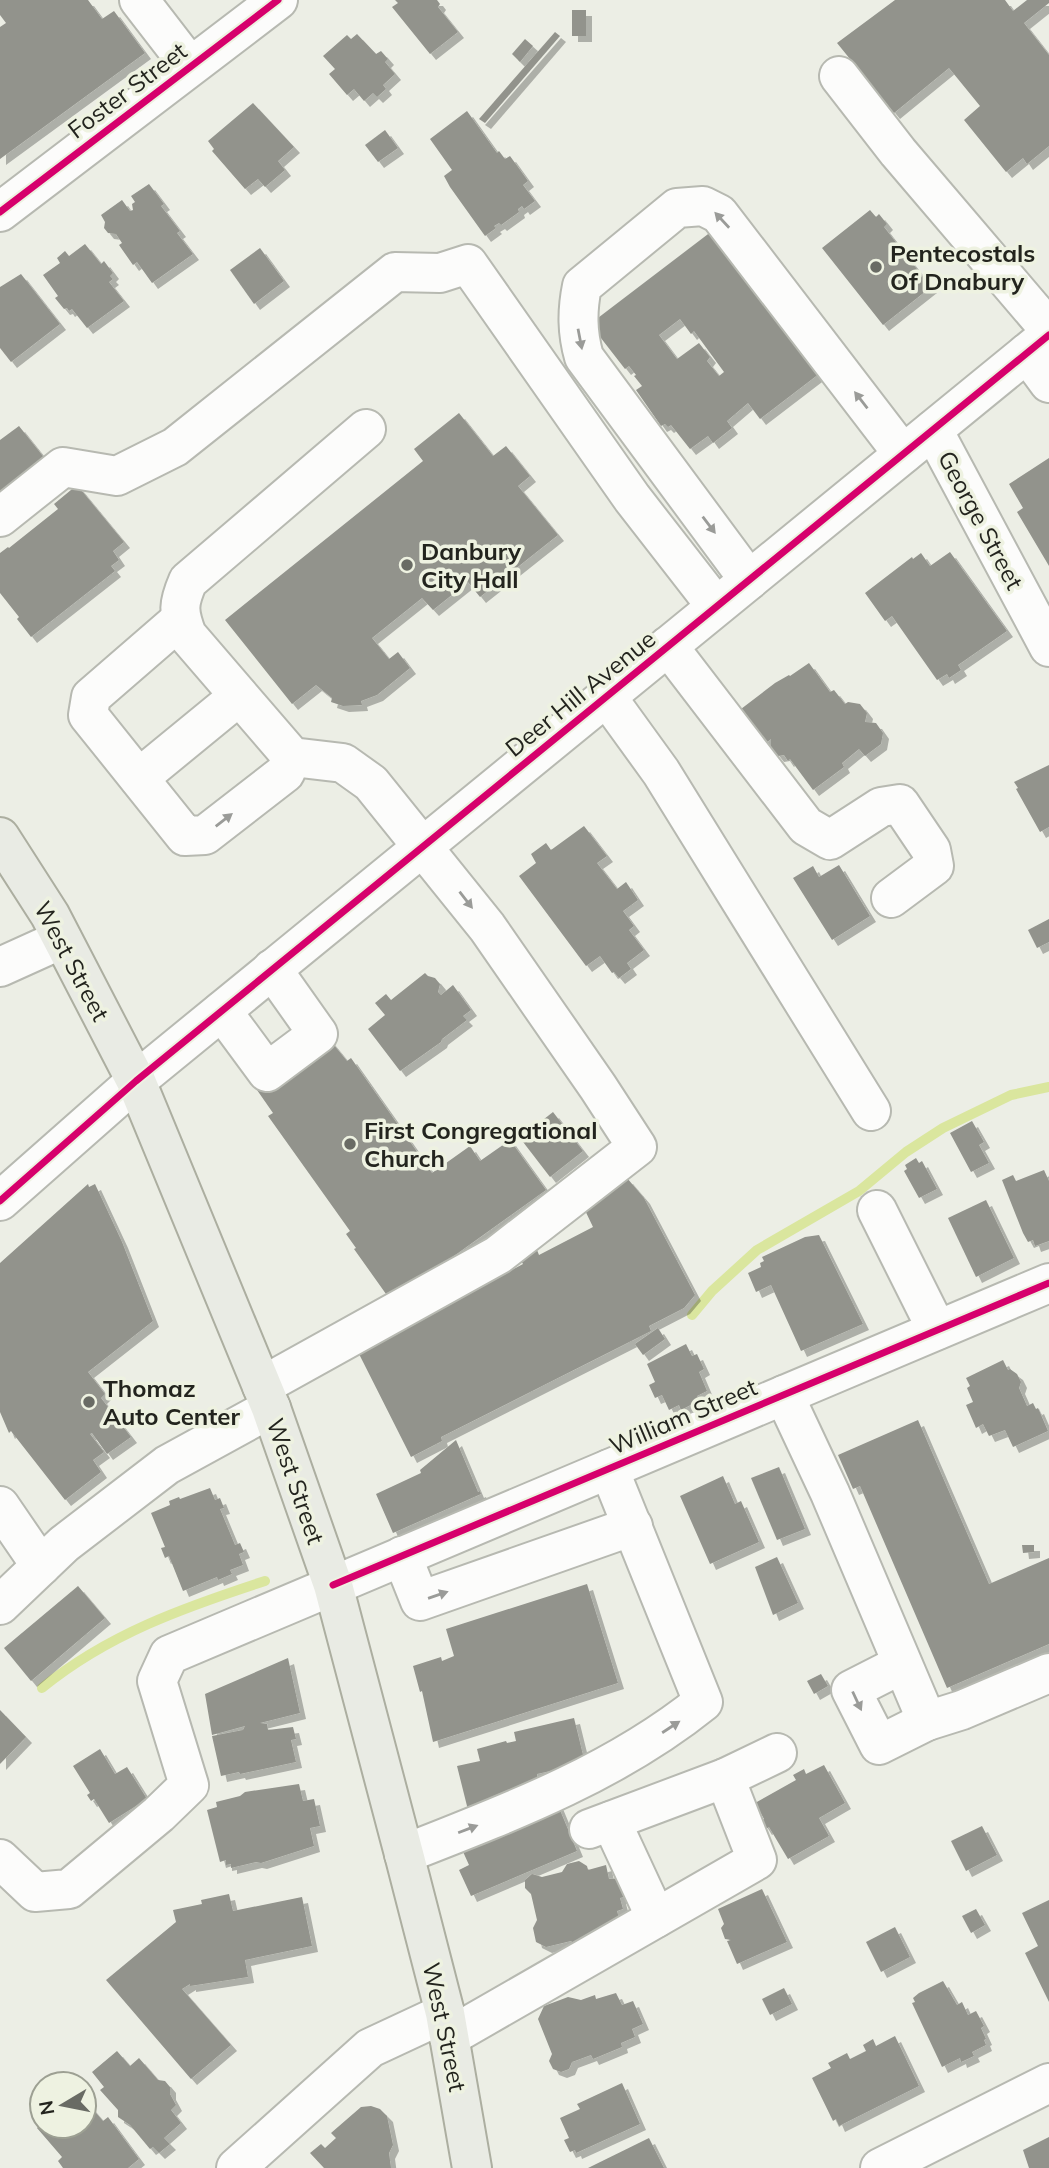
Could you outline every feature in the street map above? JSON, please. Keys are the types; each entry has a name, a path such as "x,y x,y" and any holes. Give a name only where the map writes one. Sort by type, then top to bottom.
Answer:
{"main road":[{"name":"West Street","path":"0,837 62,939 136,1081 266,1397 333,1585 447,2025 472,2168"}],"street":[{"path":"139,0 190,66"},
{"name":"Foster Street","path":"0,212 278,0"},
{"path":"839,76 1042,339 1049,383"},
{"path":"750,580 584,357 578,337 577,312 582,286 592,277 677,208 703,206 719,214 903,454"},
{"path":"0,517 63,467 117,476 175,447 395,272 440,273 468,264 632,498 716,606"},
{"name":"Deer Hill Avenue","path":"0,1201 136,1081 1042,339"},
{"path":"0,1605 64,1544 167,1465 266,1397 498,1255 637,1147 487,927 371,783 343,764 292,757 187,635 179,602 188,581 366,429"},
{"name":"George Street","path":"933,430 1049,647"},
{"path":"181,619 91,697 88,715 185,836 205,835 285,773 292,757"},
{"path":"668,646 806,826 830,841 881,807 900,804 931,850 934,866 891,898"},
{"path":"139,778 239,696"},
{"path":"606,696 661,772 871,1111"},
{"path":"0,967 62,939"},
{"path":"222,1011 267,1072 318,1034 272,970"},
{"path":"877,1210 937,1330"},
{"name":"William Street","path":"0,1859 35,1892 69,1889 159,1814 189,1785 157,1681 169,1655 1049,1283"},
{"path":"784,1395 830,1493 927,1721"},
{"path":"404,1854 568,1786 623,1757 703,1702 609,1469"},
{"path":"0,1506 41,1566"},
{"path":"402,1556 420,1601 633,1526"},
{"path":"902,1664 851,1690 879,1745 927,1721 962,1710 1049,1673"},
{"path":"656,1918 600,1825 725,1778 777,1753"},
{"path":"236,2168 370,2048 447,2025 656,1918 757,1860 725,1778"},
{"path":"880,2168 1049,2083"}],"building":[{"path":"0,0 88,0 102,19 114,11 145,53 0,159 0,27 6,23 0,15"},
{"path":"395,0 437,0 440,4 438,7 458,32 430,54 392,7 398,3"},
{"path":"895,0 1005,0 1013,11 1027,0 1049,0 1049,3 1024,23 1049,55 1049,146 1027,164 1023,158 1006,172 964,120 980,106 949,68 894,113 837,43"},
{"path":"572,10 586,10 586,36 572,36"},
{"path":"555,32 560,36 485,123 479,119"},
{"path":"357,34 376,54 381,51 388,59 385,62 395,74 383,85 386,89 377,97 373,93 364,101 354,89 347,95 329,74 335,69 323,56 347,35 351,39"},
{"path":"525,39 533,46 520,62 512,54"},
{"path":"253,103 294,147 278,161 285,170 265,187 258,179 245,189 212,151 214,149 208,141"},
{"path":"467,111 497,153 499,151 505,159 510,156 528,181 523,185 535,201 524,209 522,206 518,209 519,212 501,225 499,223 494,226 496,228 485,236 450,187 444,176 452,170 430,139"},
{"path":"385,130 398,148 378,162 365,145"},
{"path":"149,184 180,231 177,233 193,254 152,283 137,262 133,265 119,245 122,243 116,234 108,233 104,228 105,222 101,215 122,200 130,211 133,210 132,204 135,202 131,196"},
{"path":"870,210 876,217 879,214 887,224 884,227 931,287 883,325 822,248"},
{"path":"716,228 824,370 760,419 748,403 727,421 732,428 713,443 708,436 690,449 671,425 661,426 636,390 642,386 634,376 636,375 629,366 625,369 590,324","holes":["680,319 691,334 694,331 724,372 719,376 707,361 710,357 699,343 677,359 659,335"]},
{"path":"85,244 101,264 104,261 113,273 110,276 113,279 109,282 124,301 87,328 72,309 64,309 43,275 60,263 57,258 65,251 69,256"},
{"path":"260,248 284,281 254,304 230,270"},
{"path":"21,274 60,324 11,362 0,348 0,287"},
{"name":"Danbury City Hall","path":"459,413 493,456 506,446 530,476 518,486 558,535 480,597 468,582 433,610 422,598 372,638 389,659 398,652 410,668 377,695 361,701 362,705 343,706 331,702 332,698 316,685 292,704 225,620 423,461 414,449"},
{"path":"19,426 46,460 0,496 0,440"},
{"path":"1049,458 1049,566 1017,512 1023,508 1009,484"},
{"path":"77,485 124,542 113,551 119,560 111,566 115,571 31,637 0,593 0,553 58,509 54,504"},
{"path":"950,552 1007,631 958,665 961,670 949,678 947,674 937,680 892,616 885,621 865,593 912,557 913,559 921,553 930,566"},
{"path":"809,663 830,692 834,690 845,704 860,704 867,713 865,722 876,723 883,733 881,744 865,756 859,749 842,763 844,767 813,790 790,759 788,761 784,755 778,756 771,747 771,739 766,743 741,709 775,683"},
{"path":"1049,765 1049,827 1040,832 1014,782"},
{"path":"584,826 607,856 597,863 617,889 626,882 638,900 623,911 634,926 629,930 644,950 627,963 631,969 619,978 600,956 586,966 519,876 536,863 531,854 546,843 551,850"},
{"path":"839,865 870,916 832,940 793,878 813,866 819,877"},
{"path":"1049,919 1049,942 1037,948 1028,930"},
{"path":"425,973 440,984 438,992 441,995 453,985 471,1010 463,1016 467,1020 400,1071 368,1029 385,1015 375,1003 386,994 391,1000"},
{"path":"329,1039 347,1061 351,1058 432,1173 470,1146 480,1161 510,1140 546,1190 391,1301 354,1249 356,1248 346,1234 350,1231 268,1116 273,1113 257,1090"},
{"path":"553,1112 583,1151 550,1177 520,1138"},
{"path":"972,1121 984,1142 979,1145 989,1163 971,1172 950,1133"},
{"path":"916,1158 919,1163 922,1161 937,1189 919,1198 904,1171 907,1169 905,1165"},
{"path":"1044,1170 1049,1181 1049,1241 1035,1246 1033,1240 1028,1242 1023,1233 1002,1180 1013,1175 1016,1181"},
{"path":"627,1178 644,1198 695,1295 684,1308 649,1326 651,1331 441,1437 442,1441 411,1457 356,1348 388,1336 523,1264 520,1259 537,1250 539,1255 593,1227 582,1204"},
{"path":"88,1184 89,1187 95,1184 122,1242 153,1321 88,1372 105,1394 101,1398 131,1437 107,1454 92,1433 90,1434 104,1452 93,1460 101,1472 65,1500 11,1431 9,1433 0,1412 0,1263"},
{"path":"986,1200 1014,1258 976,1277 948,1218"},
{"path":"819,1235 863,1324 801,1351 771,1285 756,1292 748,1273 761,1267 760,1263 764,1261 762,1257 805,1237"},
{"path":"658,1328 665,1339 643,1355 635,1344"},
{"path":"686,1344 692,1356 697,1354 704,1369 699,1372 707,1391 697,1396 700,1400 681,1410 679,1405 669,1410 662,1395 655,1398 649,1385 655,1382 647,1364"},
{"path":"1003,1360 1008,1370 1017,1374 1021,1382 1019,1388 1027,1406 1033,1403 1036,1409 1038,1408 1048,1431 1013,1447 1005,1430 989,1436 983,1424 976,1428 966,1405 973,1402 966,1378"},
{"path":"918,1420 989,1584 1049,1558 1049,1644 947,1688 860,1486 853,1489 838,1455"},
{"path":"456,1440 481,1494 393,1533 376,1494 421,1473 420,1470"},
{"path":"779,1467 805,1529 777,1540 751,1478"},
{"path":"723,1476 735,1504 741,1501 759,1542 710,1564 680,1496"},
{"path":"210,1488 215,1500 220,1498 224,1508 220,1509 235,1545 240,1543 244,1552 239,1554 243,1565 230,1570 232,1574 183,1591 169,1556 165,1558 161,1548 165,1547 151,1513 170,1505 169,1501"},
{"path":"1022,1545 1034,1545 1034,1552 1023,1553"},
{"path":"777,1557 798,1603 773,1615 755,1567"},
{"path":"587,1584 618,1683 433,1742 422,1691 420,1692 413,1666 441,1657 442,1661 454,1656 446,1629"},
{"path":"78,1586 105,1618 31,1681 4,1648"},
{"path":"288,1658 300,1713 260,1723 267,1724 268,1730 293,1727 296,1739 291,1740 296,1762 221,1776 212,1736 243,1730 245,1726 212,1735 205,1694"},
{"path":"821,1674 828,1686 814,1694 807,1681"},
{"path":"0,1710 26,1737 0,1764"},
{"path":"574,1718 585,1763 537,1774 538,1783 468,1810 457,1766 480,1761 477,1749 516,1741 514,1732"},
{"path":"100,1749 115,1774 127,1767 147,1799 109,1823 94,1799 91,1801 87,1795 90,1793 73,1766"},
{"path":"824,1765 845,1803 819,1818 829,1836 788,1859 769,1827 766,1829 761,1821 764,1819 755,1803 796,1780 793,1775 804,1769 806,1774"},
{"path":"299,1784 303,1801 314,1799 320,1826 310,1828 314,1846 261,1863 231,1868 231,1864 226,1865 226,1860 220,1862 207,1810 217,1807 216,1802 240,1796 245,1792"},
{"path":"557,1803 577,1851 471,1896 459,1870 469,1865 460,1845"},
{"path":"982,1826 997,1855 966,1871 951,1841"},
{"path":"579,1861 587,1866 588,1870 606,1865 609,1879 622,1878 627,1896 620,1898 623,1909 617,1911 620,1922 599,1928 601,1933 577,1946 571,1941 546,1947 536,1942 533,1928 537,1920 531,1894 525,1888 525,1880 532,1874 542,1877 562,1872 567,1864"},
{"path":"762,1889 787,1942 737,1964 727,1941 731,1940 725,1939 721,1928 724,1924 718,1909"},
{"path":"229,1894 233,1911 302,1897 312,1946 245,1960 248,1977 190,1984 182,1989 231,2045 191,2079 106,1980 176,1922 173,1910 202,1904 201,1900"},
{"path":"1049,1900 1049,2002 1025,1953 1038,1946 1022,1913"},
{"path":"976,1909 985,1925 971,1933 962,1916"},
{"path":"895,1927 910,1957 881,1972 866,1942"},
{"path":"943,1981 957,2005 962,2002 968,2015 976,2011 984,2026 981,2028 986,2045 972,2052 974,2056 961,2062 960,2058 942,2067 912,2003 919,1993"},
{"path":"784,1988 792,2004 770,2015 762,1999"},
{"path":"616,1993 622,2005 633,2001 643,2024 632,2029 635,2037 621,2043 622,2047 593,2059 591,2055 572,2062 569,2069 561,2072 553,2069 549,2061 552,2054 538,2019 544,2006 568,1997 581,2000 595,1995 596,1999"},
{"path":"895,2036 919,2086 839,2126 836,2119 833,2121 812,2078 831,2068 828,2063 847,2053 850,2059 866,2051 863,2045 873,2039 876,2046"},
{"path":"117,2051 130,2066 139,2058 158,2080 165,2081 176,2105 171,2110 181,2123 164,2138 170,2144 159,2153 153,2147 150,2149 130,2125 118,2117 118,2110 100,2090 104,2087 98,2080 98,2070 94,2070"},
{"path":"622,2083 640,2124 576,2153 575,2150 570,2152 564,2140 569,2138 560,2118 580,2109 577,2104"},
{"path":"361,2107 380,2109 387,2116 393,2145 389,2153 391,2168 324,2168 310,2153 321,2144 325,2148 336,2138 331,2133"},
{"path":"98,2115 103,2121 108,2117 139,2159 128,2168 63,2168 58,2161 62,2157 47,2140 98,2140"},
{"path":"1049,2137 1049,2168 1029,2168 1023,2150"},
{"path":"649,2138 664,2168 588,2168"}],"waterway":[{"path":"692,1315 712,1291 757,1250 859,1191 906,1152 943,1128 1011,1095 1049,1087"},
{"path":"42,1688 67,1669 120,1637 177,1612 265,1581"}],"cycle path":[{"path":"0,212 278,0"},
{"path":"0,1201 136,1081 1049,335"},
{"path":"333,1585 1049,1283"}],"place":[{"name":"Pentecostals Of Dnabury","path":"876,267"},
{"name":"Danbury City Hall","path":"407,565"},
{"name":"First Congregational Church","path":"350,1144"},
{"name":"Thomaz Auto Center","path":"89,1402"}]}
